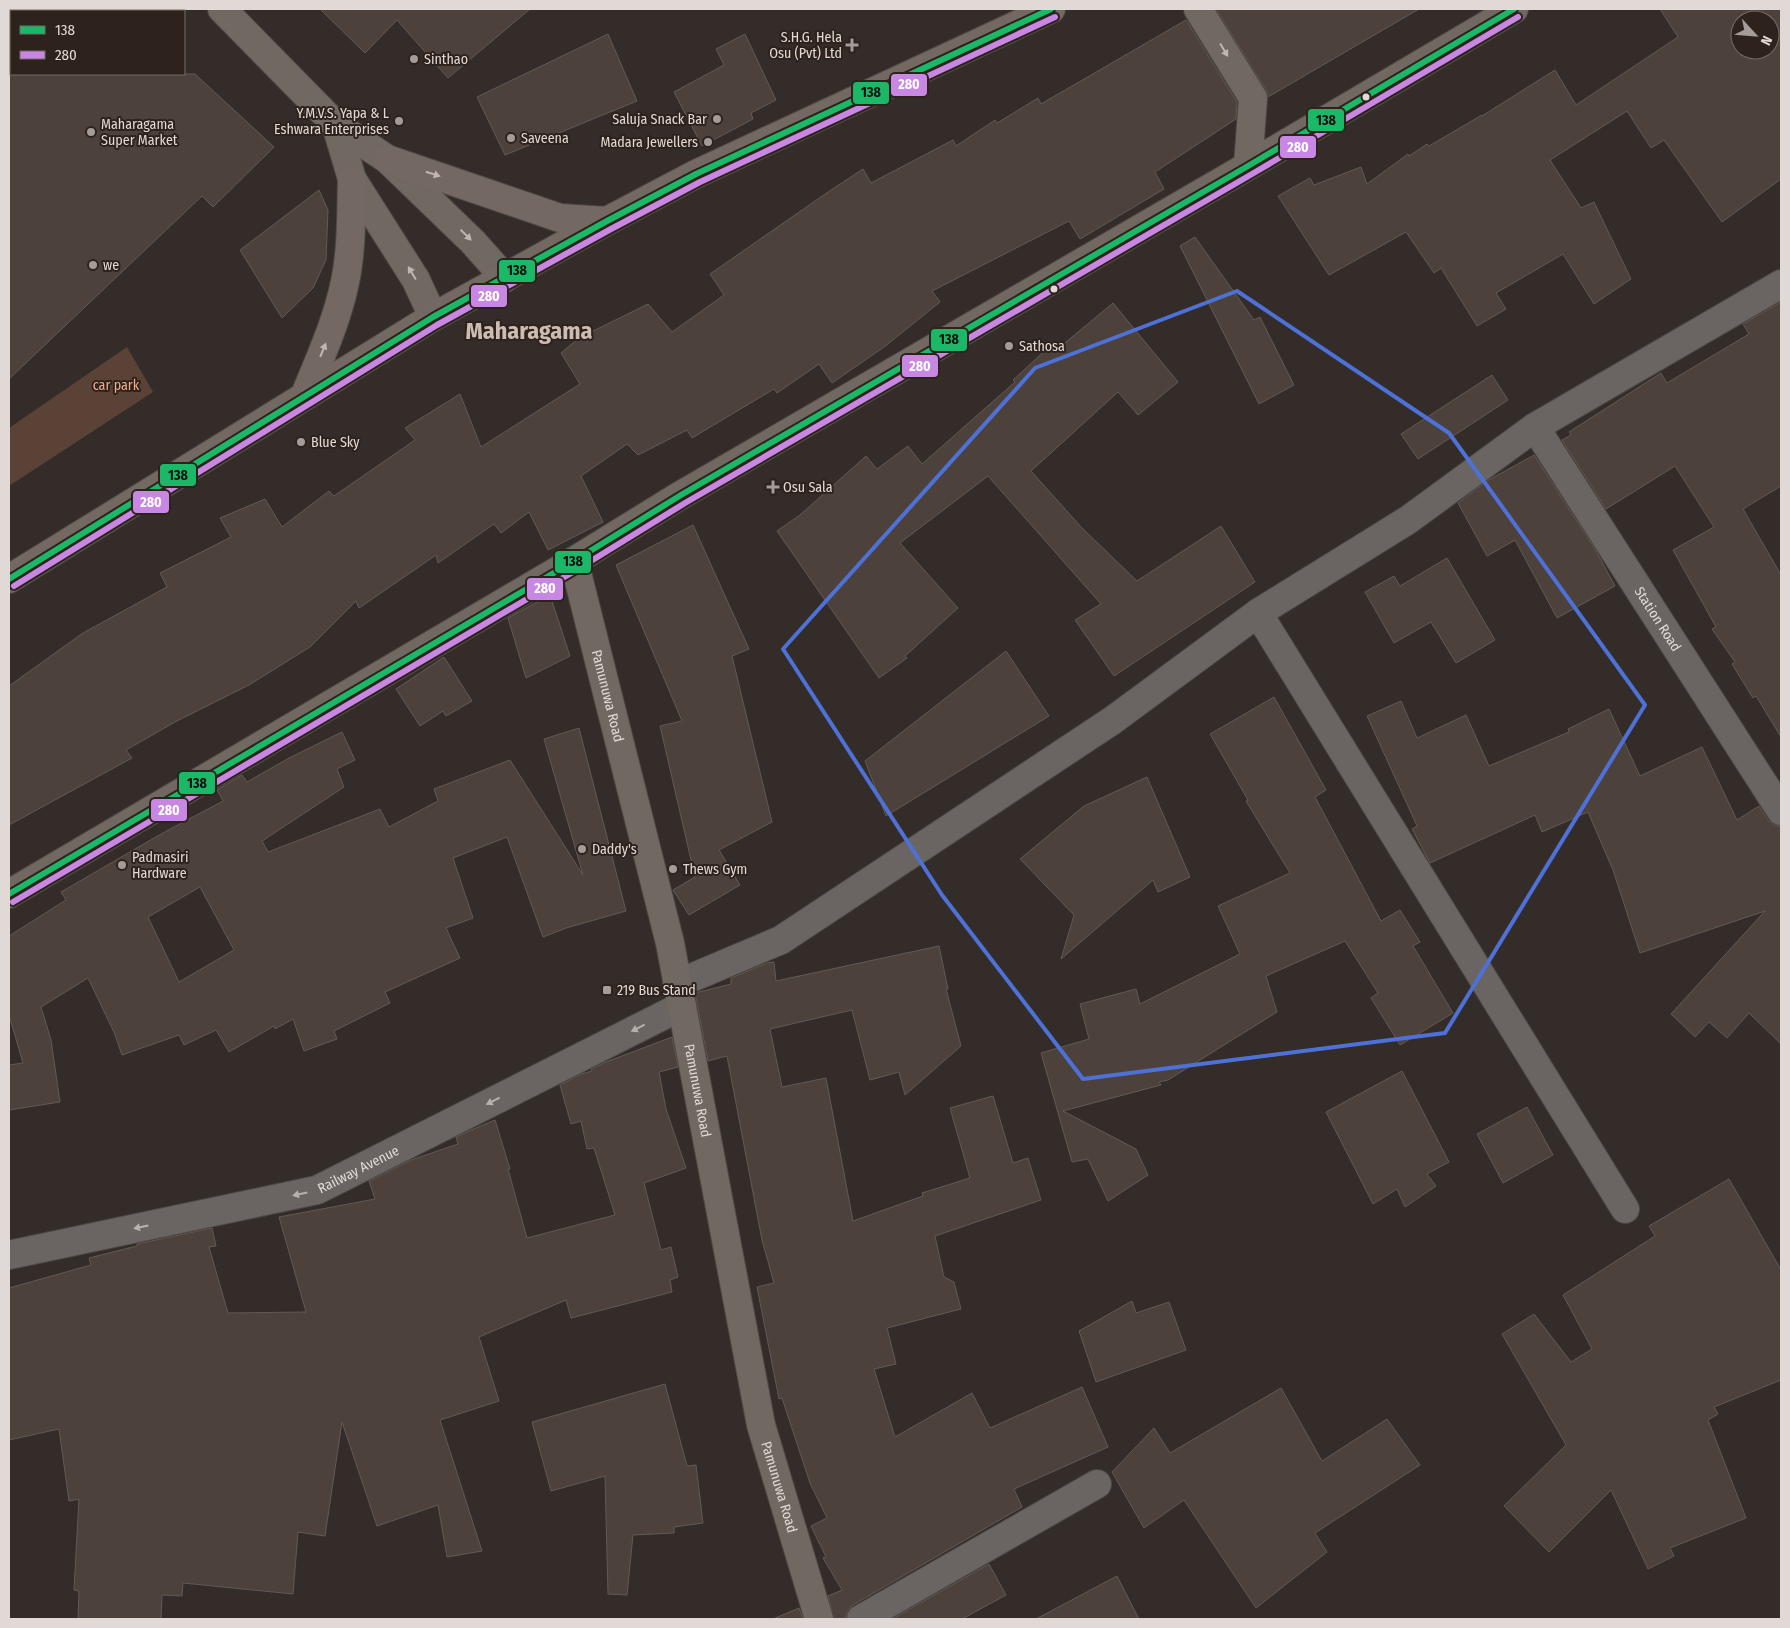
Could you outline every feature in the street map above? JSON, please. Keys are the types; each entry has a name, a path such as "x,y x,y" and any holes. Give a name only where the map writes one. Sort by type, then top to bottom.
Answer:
{"highway":[{"path":"9,579 433,317 607,221 696,174 1051,9"},
{"path":"387,159 560,218 607,221"},
{"path":"305,395 330,332 345,282 351,230 352,179"}],"main road":[{"path":"1198,9 1253,98 1248,166"},
{"path":"9,894 574,561 688,491 1248,166 1514,9"},
{"path":"233,12 336,125 387,159 473,242 505,278"},
{"path":"336,125 352,179 416,280 433,317"},
{"name":"Pamunuwa Road","path":"574,561 670,943 761,1424 818,1619"}],"street":[{"name":"Railway Avenue","path":"9,1255 317,1190 781,940 1113,720 1258,613 1408,520 1534,427 1781,284"},
{"name":"Station Road","path":"1534,427 1781,811"},
{"path":"1258,613 1626,1209"},
{"path":"861,1619 1097,1484"}],"highlighted area":[{"path":"1237,291 1449,433 1645,705 1445,1033 1083,1079 942,895 783,649 1035,368"}],"green space":[{"name":"car park","path":"127,347 153,392 9,486 9,428"}],"building":[{"path":"320,9 530,9 448,78 397,20 365,53"},
{"path":"1216,9 1419,9 1268,97 1266,90"},
{"path":"1660,9 1781,9 1781,179 1722,222 1664,140 1651,148 1627,111 1550,160 1581,208 1594,202 1631,279 1594,304 1563,254 1496,293 1506,309 1477,326 1441,268 1434,273 1406,232 1329,275 1278,196 1310,178 1314,185 1361,167 1367,184 1408,154 1409,156 1427,144 1429,146 1482,116 1555,70 1576,105 1678,37"},
{"path":"1186,20 1237,102 1236,119 1155,172 1164,189 1080,239 1069,221 932,291 940,302 884,347 832,383 819,364 777,393 774,389 692,438 687,430 638,455 627,444 581,476 603,522 548,550 529,512 501,533 494,524 438,563 436,555 359,608 356,601 310,647 249,685 175,722 126,750 132,758 9,825 9,686 83,633 167,587 160,573 231,537 220,518 265,499 282,527 329,491 334,496 415,440 405,428 460,394 481,447 580,384 561,353 579,338 648,304 672,332 724,295 710,274 863,169 871,183 953,140 956,146 995,120 997,123 1038,98 1041,104"},
{"path":"608,34 637,101 505,155 477,97"},
{"path":"745,34 776,100 751,113 753,119 702,146 674,92 724,65 716,49"},
{"path":"9,74 195,74 274,147 213,207 202,196 9,379"},
{"path":"319,190 328,210 326,260 313,288 282,318 240,250"},
{"path":"1195,237 1254,320 1260,317 1294,385 1259,404 1180,246"},
{"path":"1781,302 1781,486 1743,509 1781,575 1781,737 1756,696 1753,698 1732,664 1735,662 1712,629 1716,627 1673,550 1714,527 1675,466 1606,509 1562,440 1571,435 1569,432 1661,373 1667,383 1749,334 1743,324"},
{"path":"1113,303 1178,382 1138,415 1118,392 1031,471 1082,528 1137,581 1221,526 1255,582 1114,676 1075,620 1101,604 988,476 900,543 958,608 905,656 907,658 879,678 777,531 800,515 866,456 877,469 908,446 922,464 1015,382 1013,380 1049,347 1054,352"},
{"path":"1492,375 1508,400 1418,459 1401,434"},
{"path":"1534,455 1595,549 1615,586 1557,618 1515,540 1487,556 1458,503 1487,481"},
{"path":"693,525 749,649 732,656 772,822 719,850 740,885 689,915 673,890 695,877 660,726 682,721 616,565"},
{"path":"1447,558 1495,640 1456,663 1431,622 1394,643 1365,592 1394,576 1400,586"},
{"path":"550,595 570,656 526,678 508,618"},
{"path":"1006,651 1049,716 886,816 865,761"},
{"path":"444,657 472,701 446,716 443,711 420,726 396,689"},
{"path":"1274,697 1326,790 1315,797 1381,921 1400,910 1420,942 1413,946 1453,1013 1400,1045 1371,998 1378,993 1345,941 1266,976 1277,1012 1168,1080 1159,1082 1161,1085 1063,1111 1136,1149 1148,1175 1108,1201 1088,1159 1072,1162 1041,1053 1089,1039 1080,1004 1136,989 1140,1004 1240,954 1218,906 1290,873 1246,801 1248,800 1210,734"},
{"path":"1401,701 1417,738 1466,715 1489,766 1569,732 1568,729 1609,709 1640,776 1702,747 1737,820 1759,806 1768,820 1774,825 1781,827 1781,1044 1749,1013 1727,1038 1709,1022 1695,1037 1671,1014 1765,911 1640,953 1613,870 1588,812 1542,832 1535,815 1430,863 1412,829 1417,826 1367,716"},
{"path":"579,728 626,911 566,928 543,937 507,837 453,858 473,918 446,928 460,958 385,992 390,1003 334,1031 337,1039 304,1051 293,1019 275,1029 274,1026 229,1052 216,1030 184,1045 179,1035 122,1055 114,1032 88,978 41,1007 51,1040 60,1102 9,1110 9,1065 23,1063 9,1015 9,936 66,900 61,892 161,834 223,801 217,790 242,775 247,782 291,757 342,732 355,760 337,769 344,787 262,841 268,852 380,809 389,827 438,801 434,789 510,760 583,875 544,739","holes":["200,887 234,950 179,982 148,917"]},
{"path":"1147,777 1190,877 1158,892 1153,880 1061,959 1074,915 1020,859 1084,806"},
{"path":"939,946 948,989 946,989 961,1046 905,1095 899,1072 870,1080 852,1010 770,1029 782,1087 826,1078 853,1221 923,1196 922,1193 970,1178 950,1108 993,1096 1013,1163 1028,1158 1041,1200 935,1236 944,1277 954,1282 961,1309 887,1328 896,1364 874,1369 895,1437 972,1393 990,1428 1082,1387 1108,1447 1014,1489 1022,1507 853,1605 847,1612 845,1619 834,1619 828,1596 842,1590 823,1558 826,1557 811,1526 827,1518 810,1483 782,1398 779,1399 757,1287 774,1283 762,1240 727,1056 708,1061 695,993 731,984 731,978 767,963 774,962 776,981"},
{"path":"672,1037 678,1067 659,1072 666,1109 686,1168 644,1183 661,1250 671,1247 678,1277 670,1280 672,1292 571,1318 566,1300 479,1337 499,1401 440,1420 482,1551 447,1557 438,1505 377,1526 342,1422 325,1536 298,1532 293,1594 183,1583 182,1596 162,1595 161,1619 78,1619 79,1591 74,1590 79,1499 69,1501 59,1429 9,1440 9,1288 91,1265 89,1258 137,1246 137,1244 212,1228 216,1246 209,1247 228,1313 306,1312 279,1217 375,1199 369,1181 411,1160 458,1144 456,1137 495,1120 510,1169 508,1169 527,1238 615,1215 594,1148 587,1149 581,1121 571,1124 560,1085 581,1074 592,1071 591,1069 606,1062"},
{"path":"1402,1071 1449,1162 1427,1174 1436,1186 1405,1207 1397,1189 1373,1204 1326,1112"},
{"path":"1527,1107 1553,1155 1503,1183 1477,1134"},
{"path":"1729,1179 1781,1270 1781,1380 1714,1407 1718,1414 1708,1420 1746,1518 1670,1548 1674,1556 1648,1569 1611,1490 1549,1552 1504,1506 1566,1445 1502,1334 1534,1314 1571,1362 1592,1349 1563,1295 1655,1236 1649,1226"},
{"path":"1132,1301 1136,1313 1169,1302 1186,1350 1096,1382 1079,1331"},
{"path":"665,1384 687,1466 696,1465 703,1523 674,1527 674,1533 633,1535 627,1595 608,1594 605,1476 551,1491 532,1422"},
{"path":"1281,1388 1322,1461 1387,1419 1420,1465 1315,1533 1327,1552 1256,1608 1184,1500 1144,1528 1112,1472 1154,1428 1170,1453"},
{"path":"989,1564 1006,1595 962,1619 892,1619"},
{"path":"1117,1576 1139,1619 1036,1619"},
{"path":"799,1608 803,1619 773,1619"}],"transit line":[{"name":"138","path":"9,579 433,317 607,221 696,174 1051,9"},
{"name":"138","path":"9,894 574,561 681,495 1248,166 1514,9"},
{"name":"280","path":"14,586 437,325 611,229 700,182 1055,17"},
{"name":"280","path":"13,902 578,569 685,503 1252,174 1518,17"}],"place":[{"name":"S.H.G. Hela Osu (Pvt) Ltd","path":"852,45"},
{"name":"Sinthao","path":"414,59"},
{"name":"Saluja Snack Bar","path":"717,119"},
{"name":"Y.M.V.S. Yapa & L Eshwara Enterprises","path":"399,121"},
{"name":"Maharagama Super Market","path":"91,132"},
{"name":"Saveena","path":"511,138"},
{"name":"Madara Jewellers","path":"708,142"},
{"name":"we","path":"93,265"},
{"name":"Sathosa","path":"1009,346"},
{"name":"Blue Sky","path":"301,442"},
{"name":"Osu Sala","path":"773,487"},
{"name":"Daddy's","path":"582,849"},
{"name":"Padmasiri Hardware","path":"122,865"},
{"name":"Thews Gym","path":"673,869"},
{"name":"219 Bus Stand","path":"607,990"}],"district":[{"name":"Maharagama","path":"529,331"}]}
